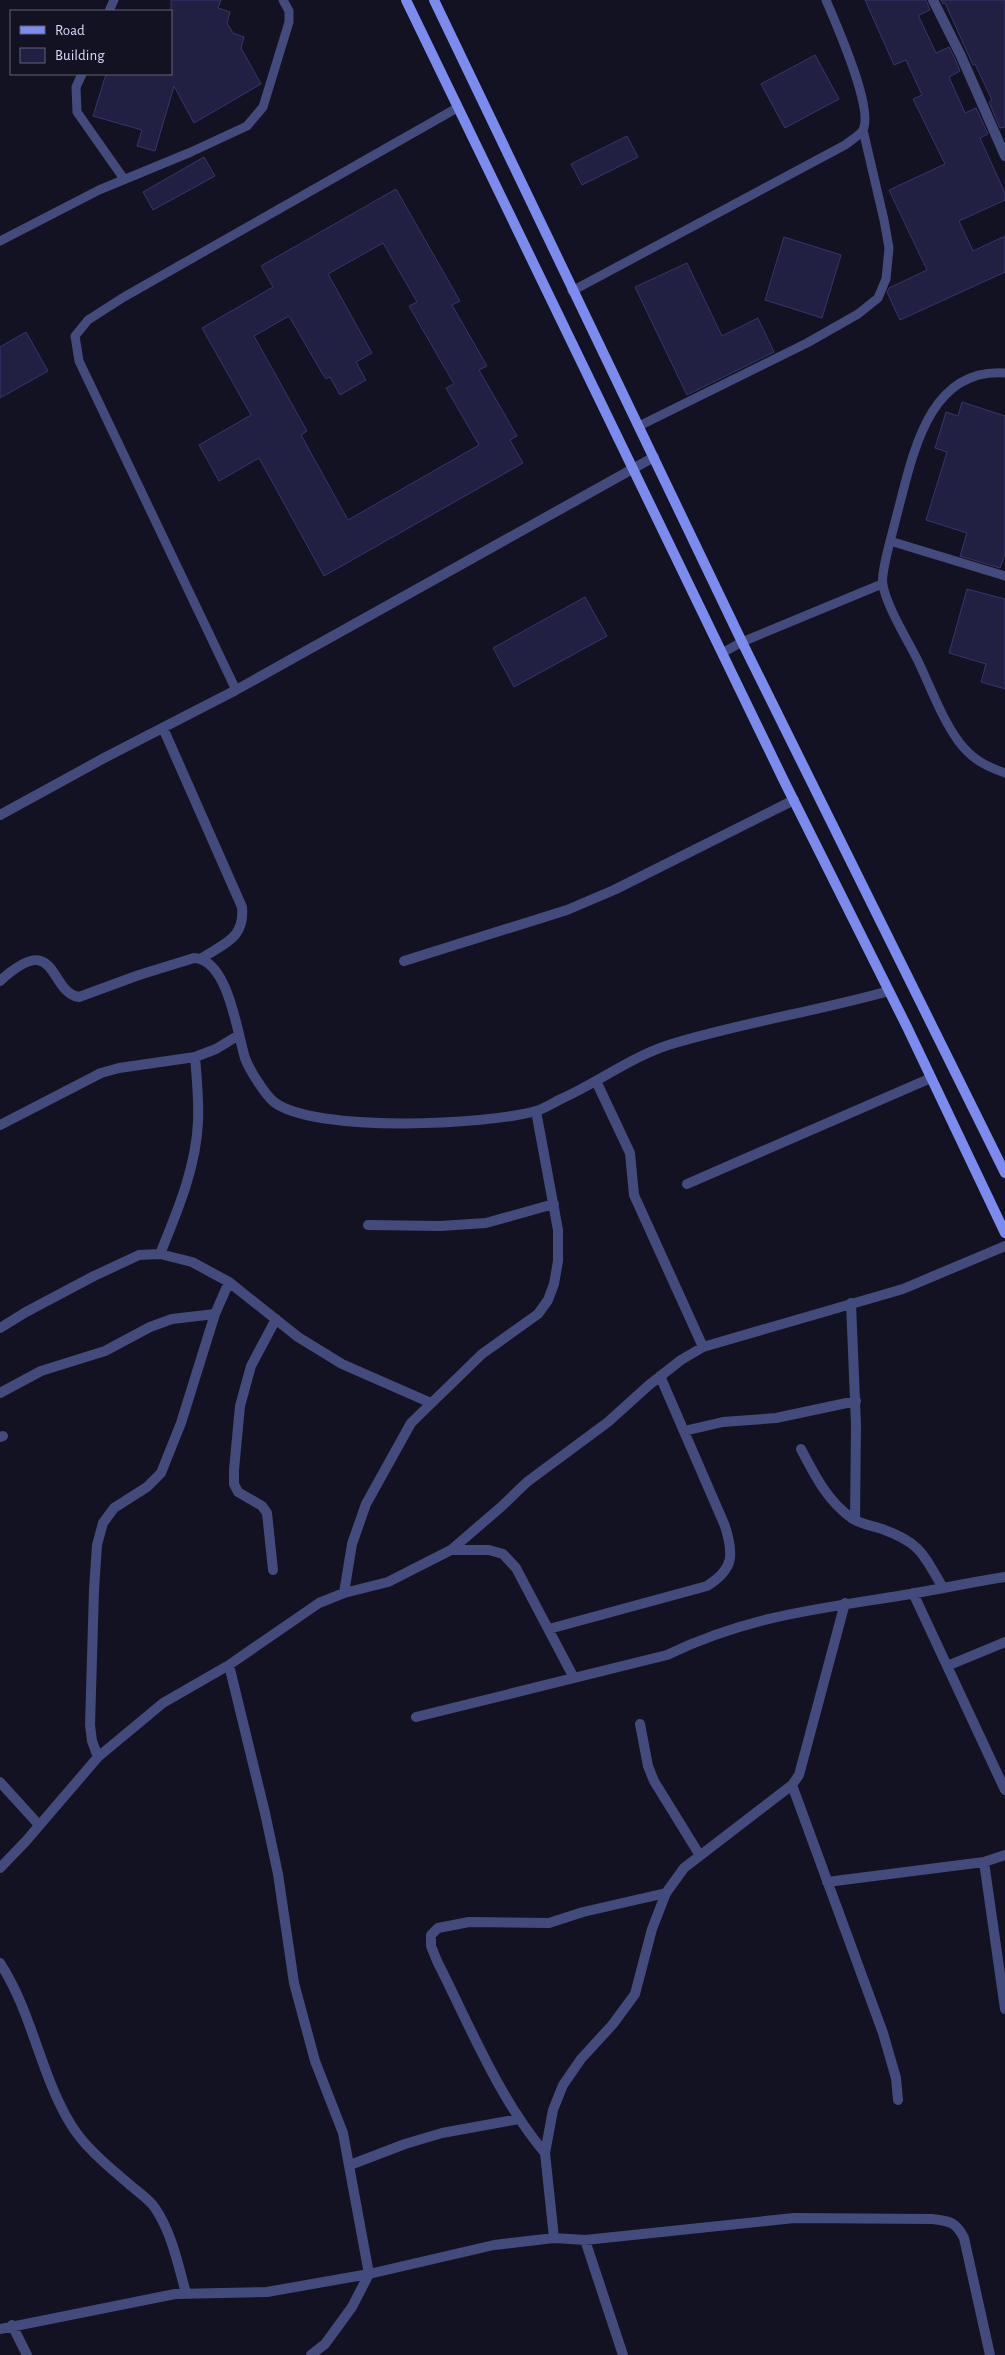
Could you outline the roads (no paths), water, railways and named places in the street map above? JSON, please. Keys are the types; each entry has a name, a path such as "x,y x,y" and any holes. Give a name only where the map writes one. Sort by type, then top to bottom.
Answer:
{"street":[{"path":"406,0 794,800 932,1078 1005,1233"},
{"path":"434,0 742,642 1005,1173"},
{"path":"933,0 961,56 1005,156"},
{"path":"0,815 236,690 654,457"},
{"path":"0,981 25,964 36,961 46,962 56,973 65,990 73,996 80,997 138,975 194,958 202,958 233,939 241,929 244,920 242,906 163,728"},
{"path":"404,961 567,910 614,890 794,800"},
{"path":"202,958 212,966 223,982 246,1060 273,1102 296,1113 365,1124 427,1123 499,1118 536,1111 672,1043 834,1007 889,991"},
{"path":"0,1125 101,1073 119,1068 195,1057 216,1049 239,1035"},
{"path":"160,1254 183,1195 193,1159 198,1123 195,1057"},
{"path":"687,1184 932,1078"},
{"path":"596,1081 630,1153 634,1195 703,1347"},
{"path":"344,1593 352,1544 366,1504 411,1423 482,1354 538,1314 548,1300 554,1284 558,1261 558,1230 536,1111"},
{"path":"368,1225 440,1226 486,1223 554,1204"},
{"path":"0,1868 98,1757 163,1704 228,1665 319,1603 344,1593 388,1582 451,1550 502,1507 527,1482 608,1422 660,1376 703,1347 903,1289 1005,1246"},
{"path":"0,1328 94,1276 139,1255 160,1254 192,1262 229,1282 298,1337 342,1364 431,1403"},
{"path":"98,1757 92,1741 90,1725 94,1590 98,1545 103,1523 114,1508 147,1487 161,1473 181,1423 215,1314 229,1282"},
{"path":"851,1303 856,1401 855,1520"},
{"path":"0,1393 41,1370 105,1351 150,1327 172,1319 215,1314"},
{"path":"273,1570 267,1514 262,1506 238,1492 234,1484 234,1470 240,1406 252,1366 276,1319"},
{"path":"549,1629 707,1586 720,1578 730,1561 732,1548 725,1526 660,1376"},
{"path":"684,1431 723,1422 776,1418 856,1401"},
{"path":"801,1450 819,1484 834,1503 855,1520 905,1537 918,1547 943,1588"},
{"path":"451,1550 489,1550 503,1554 516,1568 574,1678"},
{"path":"416,1717 667,1655 701,1638 782,1614 1005,1578"},
{"path":"913,1593 1005,1790"},
{"path":"554,2238 545,2153 553,2110 563,2085 581,2059 613,2024 635,1994 652,1929 666,1893 684,1868 699,1854 792,1785 799,1775 816,1718 845,1603"},
{"path":"947,1666 1005,1642"},
{"path":"228,1665 276,1865 294,1983 315,2061 343,2133 369,2274 352,2307 325,2344 311,2355"},
{"path":"640,1724 648,1766 654,1781 699,1854"},
{"path":"0,1782 39,1825"},
{"path":"792,1785 883,2033 896,2078 898,2100"},
{"path":"828,1882 984,1862 1005,1855"},
{"path":"984,1862 1005,2009"},
{"path":"545,2153 519,2119 438,1961 431,1946 431,1935 438,1928 469,1922 549,1923 583,1912 666,1893"},
{"path":"0,1963 19,2000 48,2078 70,2124 86,2144 154,2207 164,2222 186,2294"},
{"path":"350,2165 404,2144 442,2133 519,2119"},
{"path":"0,2329 175,2294 267,2292 369,2274 494,2245 554,2238 585,2240 794,2218 948,2221 958,2226 964,2238 990,2355"},
{"path":"585,2240 623,2355"},
{"path":"12,2326 27,2355"}],"lane":[{"path":"0,241 99,190 191,152 247,126 263,107 289,22 289,12 284,0"},
{"path":"639,426 807,342 858,314 878,298 886,279 889,248 862,130 866,116 858,82 826,0"},
{"path":"82,75 76,87 77,112 124,179"},
{"path":"236,690 79,361 75,336 88,320 124,297 457,108"},
{"path":"572,291 845,145 862,130"},
{"path":"1005,373 980,375 954,385 936,405 915,446 890,541 882,584 939,708 959,742 980,763 1005,773"},
{"path":"890,541 1005,576"},
{"path":"722,652 882,584"}]}
